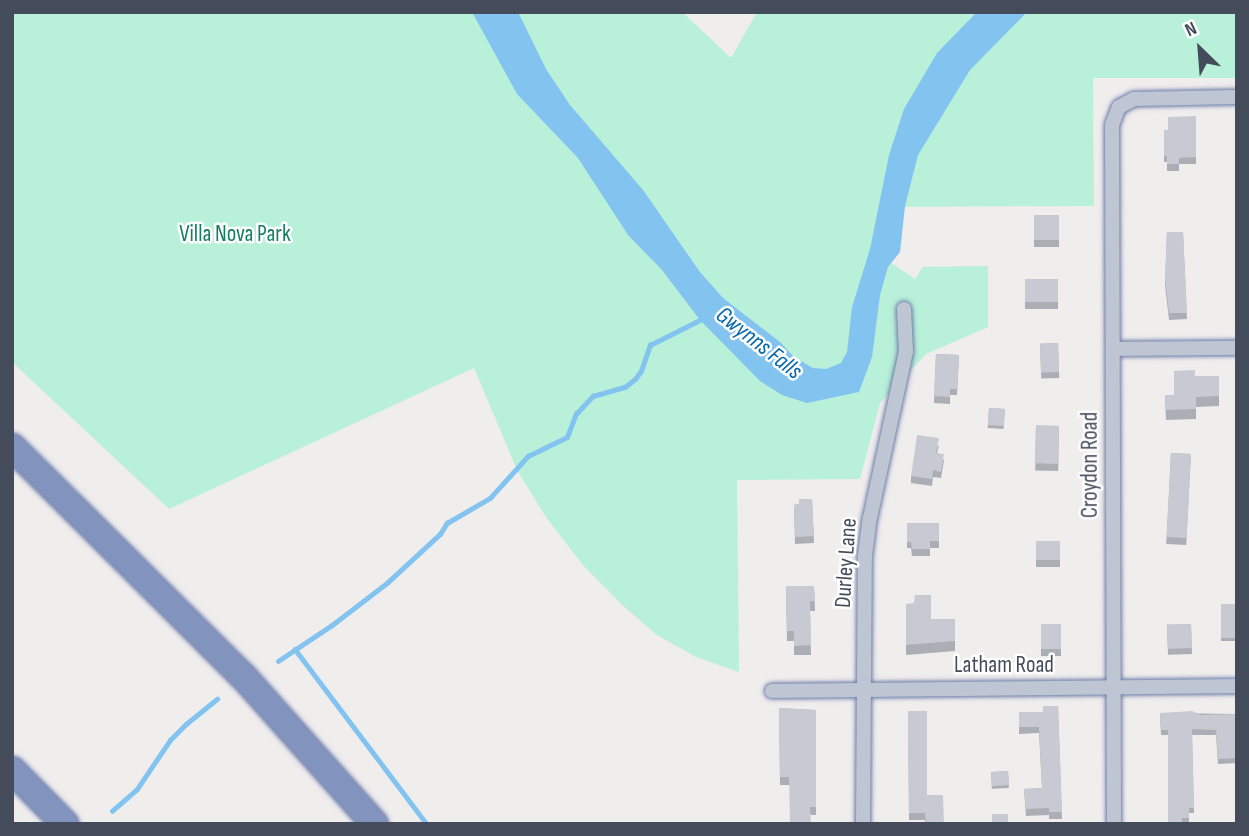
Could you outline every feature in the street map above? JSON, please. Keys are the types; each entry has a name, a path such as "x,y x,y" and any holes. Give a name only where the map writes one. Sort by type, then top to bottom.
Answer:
{"highway":[{"path":"12,447 243,676 375,824"},
{"path":"12,770 43,824"},
{"path":"12,770 65,824"}],"street":[{"name":"Croydon Road","path":"1114,824 1111,137 1119,107 1135,99 1237,97"},
{"name":"Durley Lane","path":"863,824 865,556 870,518 906,352 904,309"},
{"path":"1113,349 1237,348"},
{"name":"Latham Road","path":"772,691 1237,686"}],"green space":[{"name":"Villa Nova Park","path":"12,12 682,12 731,58 757,12 1237,12 1237,78 1093,78 1094,206 878,207 890,262 915,279 923,267 988,266 988,327 926,354 880,403 860,479 737,480 739,672 696,657 657,635 621,604 583,565 548,520 518,472 474,368 169,509 12,362"}],"water":[{"name":"Gwynns Falls","path":"472,12 518,12 546,69 570,105 643,190 700,272 723,298 780,342 794,357 813,368 826,369 841,363 847,352 852,307 870,249 889,155 904,109 937,53 977,12 1027,12 970,70 918,155 905,206 900,252 888,267 880,295 872,357 859,392 807,403 782,395 760,381 700,320 662,270 628,235 578,158 517,94"}],"building":[{"path":"1196,116 1196,157 1179,158 1179,164 1167,164 1167,156 1164,156 1164,130 1168,130 1168,117"},
{"path":"1034,215 1059,215 1059,240 1034,240"},
{"path":"1167,232 1183,232 1187,313 1169,313 1165,278"},
{"path":"1025,279 1058,279 1058,302 1025,302"},
{"path":"1058,343 1059,372 1041,373 1040,344"},
{"path":"936,354 959,355 957,389 950,389 950,397 934,396"},
{"path":"1195,370 1195,376 1219,376 1219,396 1196,397 1196,409 1166,410 1165,395 1174,395 1174,371"},
{"path":"989,408 1005,409 1004,426 988,425"},
{"path":"1036,425 1059,426 1058,464 1035,463"},
{"path":"917,435 939,438 936,453 944,454 941,472 933,470 932,479 911,476"},
{"path":"1171,453 1191,454 1187,538 1167,537"},
{"path":"799,499 812,499 814,536 795,537 794,505 799,504"},
{"path":"907,523 939,523 939,541 930,541 930,549 912,549 911,542 907,542"},
{"path":"1036,541 1060,541 1060,560 1036,560"},
{"path":"786,586 814,586 815,601 810,601 811,645 794,646 794,631 787,631"},
{"path":"915,595 931,595 931,619 955,619 955,641 906,645 906,604 914,603"},
{"path":"1221,604 1237,604 1237,638 1221,638"},
{"path":"1041,624 1061,624 1061,649 1041,649"},
{"path":"1191,624 1192,648 1168,649 1167,625"},
{"path":"1043,706 1058,706 1062,812 1049,812 1049,808 1026,809 1024,789 1042,788 1039,727 1019,727 1019,712 1043,712"},
{"path":"779,708 816,710 816,807 810,807 811,824 790,824 789,777 780,777"},
{"path":"908,711 927,711 927,795 943,795 944,824 926,824 925,813 909,813"},
{"path":"1192,711 1201,715 1237,714 1237,758 1218,759 1216,730 1192,729 1194,808 1189,808 1189,818 1182,818 1182,823 1168,824 1168,730 1161,730 1160,713"},
{"path":"1008,771 1009,785 992,786 991,772"},
{"path":"992,814 1008,814 1008,824 992,824"}],"waterway":[{"path":"278,661 332,625 388,582 440,534 447,523 490,498 528,456 567,437 576,414 593,396 625,387 635,379 641,371 650,345 702,319"},
{"path":"295,649 427,824"},
{"path":"112,811 137,789 170,740 217,699"}]}
